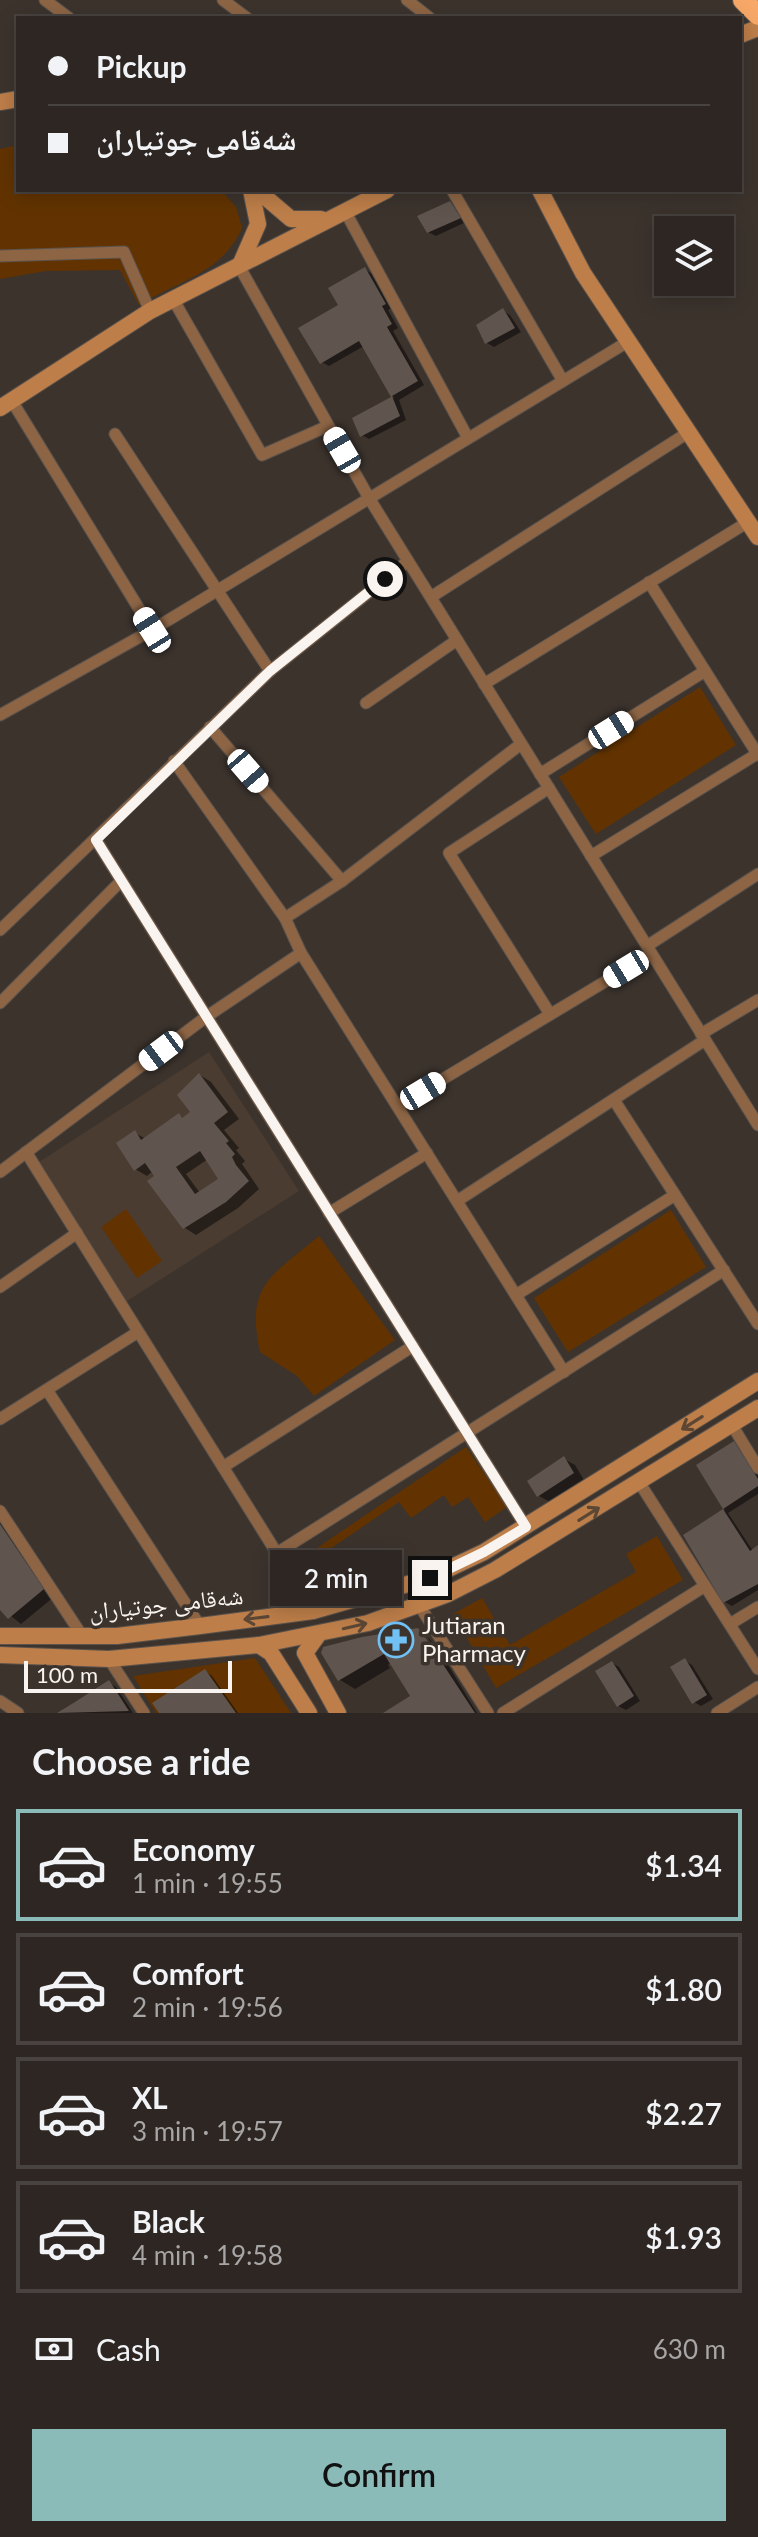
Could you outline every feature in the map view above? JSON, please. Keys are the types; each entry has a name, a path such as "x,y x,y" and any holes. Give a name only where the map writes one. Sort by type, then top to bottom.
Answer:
{"highway":[{"path":"743,0 758,15"}],"main road":[{"path":"254,192 267,241 284,242"},
{"path":"256,192 291,226 284,242"},
{"path":"6,404 150,311 383,192"},
{"path":"541,192 576,262 758,537"},
{"path":"547,192 550,214"},
{"path":"278,212 298,221 342,213"},
{"path":"239,266 254,239 258,214"},
{"name":"شەقامی جوتیاران","path":"0,1636 83,1637 313,1611 429,1578 484,1552 526,1527 758,1381"},
{"name":"شەقامی جوتیاران","path":"0,1655 109,1659 259,1645 368,1623 419,1605 495,1570 758,1408"},
{"path":"484,1552 495,1570"},
{"path":"318,1635 305,1653 338,1713"},
{"path":"259,1645 271,1653 309,1713"},
{"path":"292,1686 313,1672"}],"street":[{"path":"45,0 66,16"},
{"path":"223,0 244,16"},
{"path":"407,0 427,16"},
{"path":"453,192 563,381"},
{"path":"342,213 468,438"},
{"path":"0,256 124,252 150,311"},
{"path":"239,266 369,498 758,1125"},
{"path":"173,299 262,455 328,426"},
{"path":"1,712 152,630 629,341"},
{"path":"6,404 152,630"},
{"path":"431,597 689,432"},
{"path":"115,434 270,671"},
{"path":"484,684 748,522"},
{"path":"0,930 270,671 408,561"},
{"path":"591,856 758,754 649,582"},
{"path":"366,703 457,640"},
{"path":"540,774 705,671"},
{"path":"210,727 342,881"},
{"path":"285,918 342,881 521,744"},
{"path":"174,761 285,918 301,953 564,1372"},
{"path":"549,788 449,853 550,1014"},
{"path":"96,840 526,1527"},
{"path":"398,1106 550,1014 758,874"},
{"path":"0,1003 121,881"},
{"path":"0,1172 206,1017 301,953"},
{"path":"457,1201 614,1100 758,1000"},
{"path":"614,1100 758,1324"},
{"path":"26,1152 313,1611"},
{"path":"329,1213 427,1153"},
{"path":"516,1295 675,1195"},
{"path":"0,1287 77,1233"},
{"path":"277,1553 724,1270"},
{"path":"0,1419 138,1332"},
{"path":"223,1467 413,1346"},
{"path":"47,1390 200,1626"},
{"path":"732,1425 758,1468"},
{"path":"639,1482 758,1669"},
{"path":"0,1511 83,1637"},
{"path":"503,1713 705,1586"},
{"path":"419,1605 488,1713"},
{"path":"730,1624 758,1607"},
{"path":"109,1659 144,1713"},
{"path":"717,1713 758,1687"},
{"path":"0,1701 18,1713"}],"shaded area":[{"path":"16,145 16,192 223,192 236,207 242,228 223,256 211,266 139,305 120,270 46,271 0,279 0,149"},
{"path":"700,687 736,745 596,834 559,777"},
{"path":"209,1052 299,1191 127,1301 39,1162"},
{"path":"126,1209 162,1261 137,1278 101,1227"},
{"path":"671,1210 706,1267 568,1352 534,1298"},
{"path":"319,1236 395,1340 314,1396 297,1376 260,1352 256,1311 266,1284 276,1272"},
{"path":"466,1447 507,1507 485,1522 468,1497 452,1507 444,1495 411,1518 399,1502 327,1551 347,1582 336,1590 311,1552"},
{"path":"657,1536 683,1580 496,1688 453,1614 482,1598 510,1645 636,1572 626,1554"},
{"path":"255,1658 291,1713 156,1713 133,1676"}],"building":[{"path":"450,201 461,218 427,233 417,216"},
{"path":"365,267 386,304 382,306 392,324 387,327 418,381 392,396 400,416 360,437 352,418 391,397 359,341 320,364 298,328 338,305 328,288"},
{"path":"503,308 515,328 485,344 476,325"},
{"path":"199,1073 228,1112 214,1123 229,1141 226,1143 235,1154 232,1157 236,1165 249,1181 226,1202 183,1229 147,1181 154,1176 145,1163 134,1171 116,1143 135,1130 141,1140 179,1113 182,1118 190,1112 177,1095","holes":["200,1151 218,1179 195,1194 176,1167"]},
{"path":"734,1441 758,1479 758,1486 723,1509 696,1465"},
{"path":"564,1456 574,1473 537,1497 527,1481"},
{"path":"723,1509 750,1551 758,1545 758,1584 723,1603 683,1535"},
{"path":"0,1524 44,1589 8,1619 0,1610"},
{"path":"418,1628 475,1713 383,1713 410,1696 384,1654 338,1681 321,1653 323,1647"},
{"path":"685,1658 707,1695 692,1704 670,1667"},
{"path":"612,1661 634,1696 617,1707 595,1671"},
{"path":"205,1669 236,1713 159,1713 152,1703"},
{"path":"109,1680 129,1711 57,1713 75,1702"}],"place":[{"name":"Jutiaran Pharmacy","path":"396,1640"}],"route":[{"path":"385,579 270,671 96,840 526,1527 430,1578"}]}
